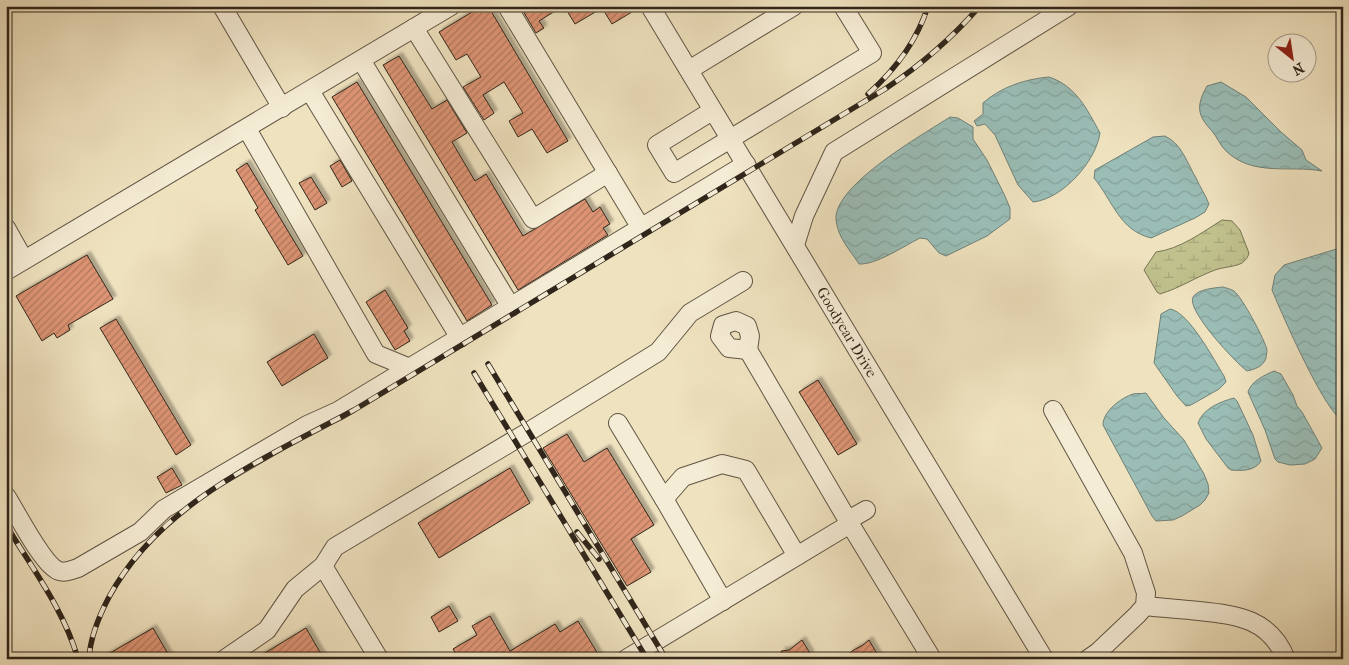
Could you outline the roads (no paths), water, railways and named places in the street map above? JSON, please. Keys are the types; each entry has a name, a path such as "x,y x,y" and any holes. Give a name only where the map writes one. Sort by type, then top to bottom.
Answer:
{"street":[{"path":"222,6 282,108"},
{"path":"6,271 247,129 450,6"},
{"path":"507,6 641,228"},
{"name":"Goodyear Drive","path":"650,6 1044,659"},
{"path":"689,70 794,6"},
{"path":"712,111 657,145 674,173 872,53 843,6"},
{"path":"795,244 804,216 834,152 1070,6"},
{"path":"414,28 533,218 608,173"},
{"path":"361,60 511,307"},
{"path":"310,91 460,338"},
{"path":"247,129 376,354 410,368"},
{"path":"6,496 45,561 59,571 68,572 78,568 140,532 164,509 307,425 338,411 746,164"},
{"path":"6,228 24,260"},
{"path":"225,659 267,630 295,589 323,566 335,547 658,352 690,313 743,281"},
{"path":"748,350 932,659"},
{"path":"1053,410 1133,553 1146,593 1144,606 1098,652 1088,659"},
{"path":"618,423 722,601"},
{"path":"664,499 683,477 722,464 746,470 796,556"},
{"path":"626,659 850,524 852,518 866,510"},
{"path":"323,566 379,659"},
{"path":"1144,606 1231,614 1251,621 1268,631 1280,646 1286,659"}],"water":[{"path":"1049,77 1067,86 1074,92 1100,133 1092,155 1076,177 1056,194 1033,202 1018,185 995,135 985,124 977,126 974,121 983,114 983,103 998,92 1022,82"},
{"path":"1221,82 1246,97 1302,150 1306,160 1322,171 1260,167 1237,159 1226,151 1203,120 1200,110 1201,99 1207,86"},
{"path":"950,117 958,118 973,127 973,139 987,160 1004,194 1010,208 1010,219 987,236 946,256 939,253 927,239 920,238 882,258 859,264 839,232 836,220 839,206 849,192 882,162"},
{"path":"1165,136 1171,139 1184,154 1209,204 1205,212 1195,218 1151,238 1140,234 1124,222 1094,178 1095,170 1153,137"},
{"path":"1343,247 1343,421 1325,400 1272,290 1275,275 1284,265"},
{"path":"1223,287 1233,290 1238,295 1253,319 1267,350 1266,358 1261,366 1247,371 1213,336 1197,313 1193,304 1195,294 1206,289"},
{"path":"1170,309 1185,318 1193,327 1214,359 1226,382 1219,389 1186,406 1154,363 1161,314"},
{"path":"1274,371 1281,374 1297,406 1322,448 1315,459 1305,464 1290,465 1278,462 1275,459 1265,430 1248,392 1255,382"},
{"path":"1146,393 1164,418 1184,440 1208,484 1209,493 1205,500 1200,505 1173,520 1156,521 1152,516 1103,425 1109,410 1118,402 1133,394"},
{"path":"1234,398 1253,435 1261,461 1255,467 1248,470 1231,470 1228,468 1206,439 1198,423 1200,418 1212,407"}],"railway":[{"path":"868,94 904,54 918,31 928,6"},
{"path":"89,659 91,643 102,612 109,597 130,564 156,535 185,509 250,466 354,410 885,89 936,50 980,6"},
{"path":"488,364 666,659"},
{"path":"474,373 647,659"},
{"path":"6,525 56,606 78,659"},
{"path":"577,532 599,559"}]}
